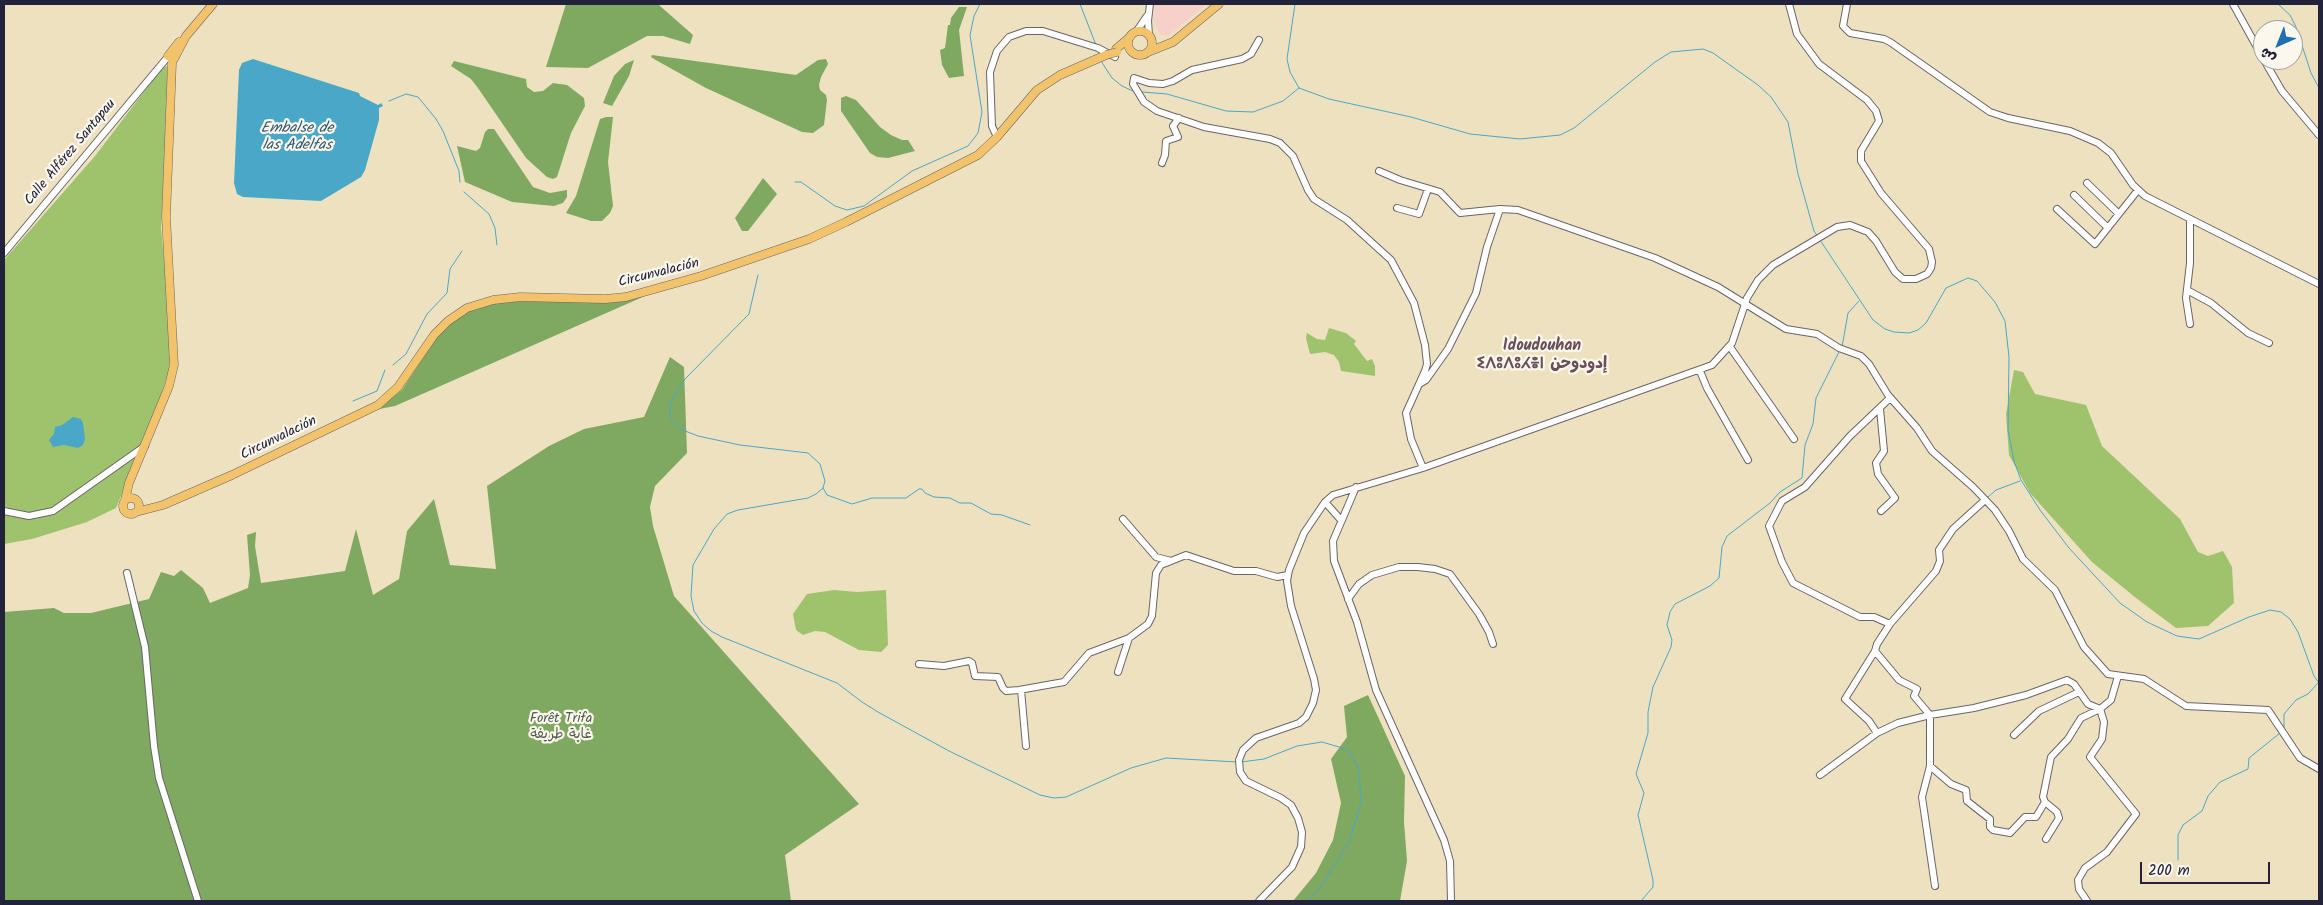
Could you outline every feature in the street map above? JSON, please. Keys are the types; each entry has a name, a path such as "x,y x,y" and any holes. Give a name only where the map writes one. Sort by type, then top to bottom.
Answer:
{"main road":[{"name":"Calle Alférez Santapau","path":"169,60 213,4"},
{"path":"1116,52 1132,51 1140,54 1166,45 1219,4"},
{"path":"1116,52 1133,34 1144,32 1159,41 1167,42 1181,34"},
{"path":"1132,51 1129,46 1133,34"},
{"path":"1148,52 1151,46 1150,36"},
{"name":"Circunvalación","path":"136,512 163,505 270,458 383,402 403,381 434,335 448,321 467,308 484,302 511,298 605,299 626,297 725,269 800,242 846,222 966,162 982,152 997,137 1037,90 1051,80 1116,52"},
{"path":"131,479 139,507 136,512 131,514 124,511 122,506 126,491 169,386 174,365 166,217 169,60"},
{"path":"125,500 163,505"}],"street":[{"path":"1150,4 1148,13 1150,36"},
{"path":"1259,901 1292,867 1301,847 1302,832 1298,818 1291,805 1281,798 1246,782 1239,763 1243,750 1256,738 1291,727 1303,720 1310,710 1315,696 1314,678 1289,600 1288,575 1304,534 1325,502 1333,495 1356,486 1423,468 1700,371 1712,365 1730,347 1737,335 1745,303 1758,280 1773,265 1826,232 1844,225 1857,226 1872,236 1895,272 1903,279 1916,280 1927,274 1931,268 1932,262 1929,249 1881,193 1861,161 1861,151 1879,122 1876,111 1866,100 1819,64 1797,34 1789,4"},
{"path":"1847,4 1843,21 1845,30 1856,35 1884,39 1890,42 1990,112 2070,132 2098,143 2111,153 2138,190 2190,219 2319,284"},
{"path":"2233,4 2253,39"},
{"path":"1133,34 1148,13"},
{"path":"997,137 992,126 990,80 992,61 1003,43 1013,35 1030,30 1046,32 1116,52"},
{"path":"1259,40 1251,54 1242,59 1192,70 1180,78 1163,84 1134,78 1135,88 1140,98 1150,107 1223,132 1270,139 1280,143 1293,156 1314,199 1346,220 1391,260 1414,302 1422,328 1427,364 1421,383 1406,414 1411,439 1423,468"},
{"name":"Calle Alférez Santapau","path":"4,253 158,70 169,60"},
{"path":"2270,70 2282,91 2319,134"},
{"path":"1162,163 1165,155 1166,141 1178,137 1173,126 1179,118"},
{"path":"1379,171 1400,180 1440,192 1460,214 1500,209 1530,213 1648,256 1718,287 1786,329 1817,334 1839,348 1865,359 1890,398 1917,428 1932,451 1974,487 2006,526 2023,559 2056,590 2084,647 2108,674 2144,679 2186,706 2268,710 2300,758 2319,769"},
{"path":"2087,183 2119,214"},
{"path":"1397,208 1419,214 1428,189"},
{"path":"2057,209 2093,244 2096,243 2138,190"},
{"path":"2074,194 2108,228"},
{"path":"1421,383 1426,380 1448,349 1476,293 1487,247 1500,209"},
{"path":"2190,219 2190,263 2186,290 2190,324"},
{"path":"2186,290 2211,303 2248,333 2270,343"},
{"path":"1730,347 1794,439"},
{"path":"1700,371 1707,388 1748,460"},
{"path":"1890,398 1850,436 1804,487 1782,501 1769,526 1782,562 1793,583 1860,616 1874,617 1890,624"},
{"path":"1880,409 1884,451 1876,463 1878,474 1895,498 1881,511"},
{"path":"4,511 29,516 53,511 145,446"},
{"path":"1356,486 1333,541 1333,555 1376,690 1444,840 1450,861 1451,901"},
{"path":"1877,733 1865,717 1845,699 1876,651 1877,644 1890,624 1936,571 1940,561 1939,550 1953,529 1985,500"},
{"path":"1325,502 1341,520"},
{"path":"1124,519 1156,557 1171,561"},
{"path":"920,664 944,666 969,661 972,663 975,676 998,677 1006,691 1064,682 1089,653 1129,638 1150,620 1154,607 1156,573 1161,566 1171,561 1186,556 1229,570 1256,571 1268,576 1288,575"},
{"path":"1348,599 1360,584 1372,575 1399,567 1418,566 1435,569 1450,574 1479,614 1493,644"},
{"path":"127,573 145,647 157,767 178,843 198,901"},
{"path":"1118,672 1129,638"},
{"path":"1876,651 1899,680 1917,688 1914,696 1930,715 1930,766 1922,797 1935,886"},
{"path":"2046,839 2058,818 2057,812 2045,802 2043,797 2051,757 2068,739 2081,718 2100,709 2111,700 2118,676"},
{"path":"1820,775 1877,733 1898,723 2000,702 2046,689 2067,680 2074,684 2088,704 2100,709"},
{"path":"1021,690 1026,746"},
{"path":"2014,734 2039,711 2079,692"},
{"path":"2087,901 2079,888 2078,880 2086,868 2107,852 2136,814 2090,757 2102,739 2104,722 2100,709"},
{"path":"1930,766 1951,784 1966,790 1967,801 1990,818 1990,827 1993,830 2010,833 2025,817 2036,817 2045,802"}],"shaded area":[{"path":"1155,4 1207,4 1172,33 1165,36 1161,34 1153,22"}],"green space":[{"path":"566,4 659,5 693,35 690,44 663,36 647,36 588,68 546,67"},
{"path":"959,7 967,7 959,30 964,76 949,78 942,65 940,50 945,48 948,25 950,25 951,18"},
{"path":"652,55 796,75 818,60 826,59 828,64 819,85 827,100 824,125 813,133 802,132 706,88 654,59 651,57"},
{"path":"634,60 629,76 612,106 603,103 614,76 625,64"},
{"path":"454,61 526,79 527,87 534,92 543,91 553,83 567,85 584,98 585,106 571,133 557,177 553,179 547,177 526,158 471,79 451,66"},
{"path":"167,66 167,124 161,228 168,300 170,357 169,371 154,416 116,508 87,522 32,539 4,544 4,260 95,156 162,68"},
{"path":"846,96 856,100 880,127 891,135 902,140 908,140 915,151 888,158 877,157 870,153 841,111 841,98"},
{"path":"613,117 608,162 613,206 610,213 602,221 591,221 566,213 576,196 600,119"},
{"path":"488,129 494,129 533,187 550,193 567,190 567,197 563,203 554,206 512,202 465,182 457,146 476,151 480,148 485,132"},
{"path":"763,178 777,194 748,231 742,231 735,218"},
{"path":"645,296 395,406 374,410 402,390 440,332 465,311 509,299"},
{"path":"1329,328 1346,333 1356,341 1354,344 1367,361 1372,359 1375,366 1375,376 1341,371 1339,362 1334,355 1325,352 1310,354 1306,338 1307,333 1317,339 1325,340"},
{"name":"Forêt Trifa غابة طريفة","path":"670,357 684,367 687,453 655,486 650,507 653,526 674,596 859,804 785,855 791,901 4,901 4,612 54,608 64,613 91,613 149,599 161,572 174,576 181,570 203,588 210,603 248,588 250,575 247,535 256,532 255,546 261,583 345,571 356,529 373,595 399,579 407,531 434,499 450,565 496,569 487,486 549,446 584,429 644,417"},
{"path":"2014,370 2023,372 2035,394 2086,405 2102,446 2180,519 2198,552 2208,556 2223,551 2232,567 2234,603 2208,626 2176,628 2092,562 2030,493 2009,455 2006,414"},
{"path":"834,590 857,592 886,590 888,645 881,652 859,650 825,632 815,631 803,635 796,630 793,614 807,594"},
{"path":"1368,695 1405,776 1404,822 1407,861 1400,901 1293,901 1316,873 1333,840 1341,803 1331,759 1347,737 1344,706"}],"water":[{"name":"Embalse de las Adelfas","path":"253,59 359,93 360,96 378,105 381,103 383,106 379,108 379,120 365,170 361,177 321,201 243,197 237,194 234,183 239,70 242,63"},
{"path":"73,417 81,419 83,423 85,439 83,445 78,448 64,445 53,447 49,440 54,434 55,427 62,425"}],"waterway":[{"path":"795,182 801,182 835,206 847,210 864,206 912,171 968,146 978,133 982,112 970,35 974,16 980,4"},
{"path":"1080,4 1096,45"},
{"path":"1295,4 1287,59 1290,72 1299,88 1329,99 1411,117 1470,134 1520,139 1560,135 1574,128 1655,62 1671,52 1703,49 1713,53 1758,85 1771,97 1788,122 1798,174 1814,231 1818,237"},
{"path":"2278,4 2290,15 2296,27 2311,73 2319,88"},
{"path":"1101,61 1112,78 1122,86 1133,91"},
{"path":"1142,92 1167,94 1226,111 1253,112 1283,101 1299,88"},
{"path":"389,101 406,94 418,97 443,131 459,171 460,182"},
{"path":"464,192 489,214 495,228 497,245"},
{"path":"1820,240 1873,320 1885,329 1894,332 1909,333 1918,330 1926,323 1946,288 1968,278 1977,281 1995,302 2005,321 2009,357 2008,430 2014,461 2021,480 2040,510 2069,548 2120,603 2147,622 2177,636 2199,639 2270,610 2281,612 2290,619 2298,632 2314,676 2319,683"},
{"path":"393,365 406,354 427,314 447,293 450,269 462,251"},
{"path":"758,275 749,314 685,379 670,403 670,418 680,429 698,436 740,445 808,453 820,464 825,481 823,488 808,498 738,510 727,514 714,529 693,565 691,596 694,611 702,623 722,637 837,683 878,712 949,751 1040,795 1054,798 1066,797 1131,768 1166,758 1237,762"},
{"path":"1842,347 1848,313 1859,301"},
{"path":"1641,901 1653,887 1653,880 1638,815 1644,793 1636,774 1648,733 1648,712 1653,687 1671,647 1672,640 1667,625 1670,612 1675,604 1710,586 1719,578 1722,547 1727,536 1770,503 1780,492 1802,478 1805,445 1813,424 1816,398 1840,350"},
{"path":"353,401 377,391 385,370"},
{"path":"1988,497 1996,490 2020,481"},
{"path":"823,488 827,495 852,504 872,498 906,498 922,489 925,493 934,497 950,498 960,503 971,503 991,514 1002,515 1030,525"},
{"path":"2284,728 2284,714 2296,700 2308,694 2318,683"},
{"path":"2178,860 2178,835 2183,825 2202,811 2208,796 2220,782 2248,769 2249,758 2280,733"},
{"path":"1241,762 1264,759 1297,746 1322,742 1346,749 1354,759 1359,770 1361,802 1350,840 1321,887 1308,901"}],"district":[{"name":"Idoudouhan ⵉⴷⵓⴷⵓⵃⴻⵏ إدودوحن","path":"1542,356"}]}
